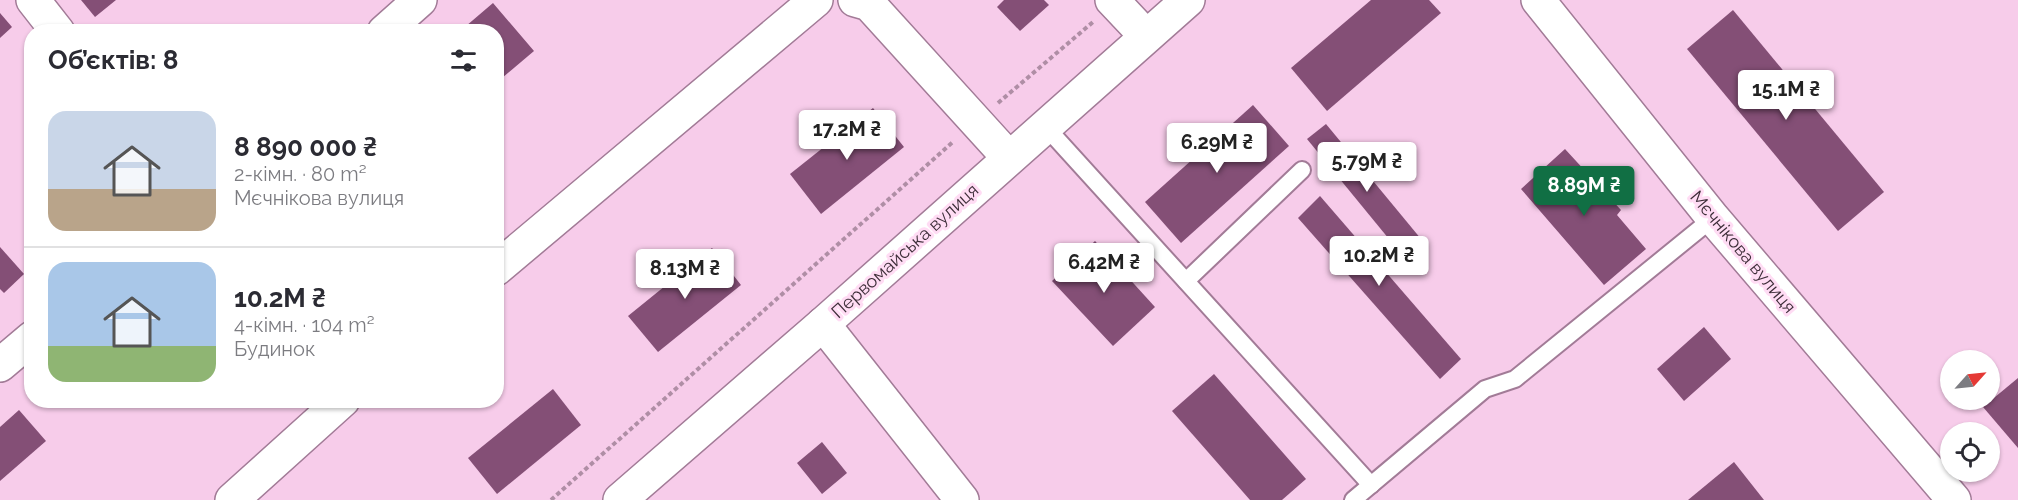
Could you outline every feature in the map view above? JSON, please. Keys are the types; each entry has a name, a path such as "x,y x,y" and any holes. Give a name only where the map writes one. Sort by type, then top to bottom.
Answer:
{"street":[{"path":"33,0 52,24"},
{"path":"393,24 420,0"},
{"path":"504,262 816,0"},
{"path":"855,0 869,4 1009,158"},
{"name":"Первомайська вулиця","path":"620,500 824,324 1188,0"},
{"name":"Мєчнікова вулиця","path":"1538,0 1713,218 1954,500"},
{"path":"1114,2 1146,36"},
{"path":"824,324 962,500"},
{"path":"0,365 24,345"},
{"path":"232,500 334,408"}],"lane":[{"path":"1046,126 1371,485"},
{"path":"1186,281 1302,170"},
{"path":"1353,500 1485,389 1515,379 1713,218"}],"path":[{"path":"551,500 1114,2"}],"building":[{"path":"81,0 116,0 95,17"},
{"path":"1004,0 1044,0 1049,5 1020,31 997,7"},
{"path":"1371,0 1429,0 1441,13 1327,111 1291,68"},
{"path":"493,3 534,51 504,76 504,24 468,24"},
{"path":"1733,10 1884,192 1838,231 1687,49"},
{"path":"0,13 12,27 0,38"},
{"path":"1253,105 1289,146 1181,243 1145,202"},
{"path":"873,108 904,147 821,214 790,174"},
{"path":"1326,124 1426,245 1407,261 1307,139"},
{"path":"1565,149 1621,210 1617,215 1646,249 1604,285 1521,189"},
{"path":"1320,196 1461,359 1440,379 1298,218"},
{"path":"1095,241 1155,307 1113,346 1052,281"},
{"path":"0,247 24,274 4,293 0,289"},
{"path":"712,248 741,285 658,352 628,316"},
{"path":"1704,327 1731,359 1684,401 1657,369"},
{"path":"1214,374 1306,479 1282,500 1250,500 1172,411"},
{"path":"2018,378 2018,448 2000,427 2000,422 1996,422 1986,410 2000,410 2000,393"},
{"path":"553,389 581,425 497,494 468,458"},
{"path":"19,410 46,441 0,481 0,427"},
{"path":"822,442 847,473 822,494 797,463"},
{"path":"1734,462 1764,500 1688,500"}]}
